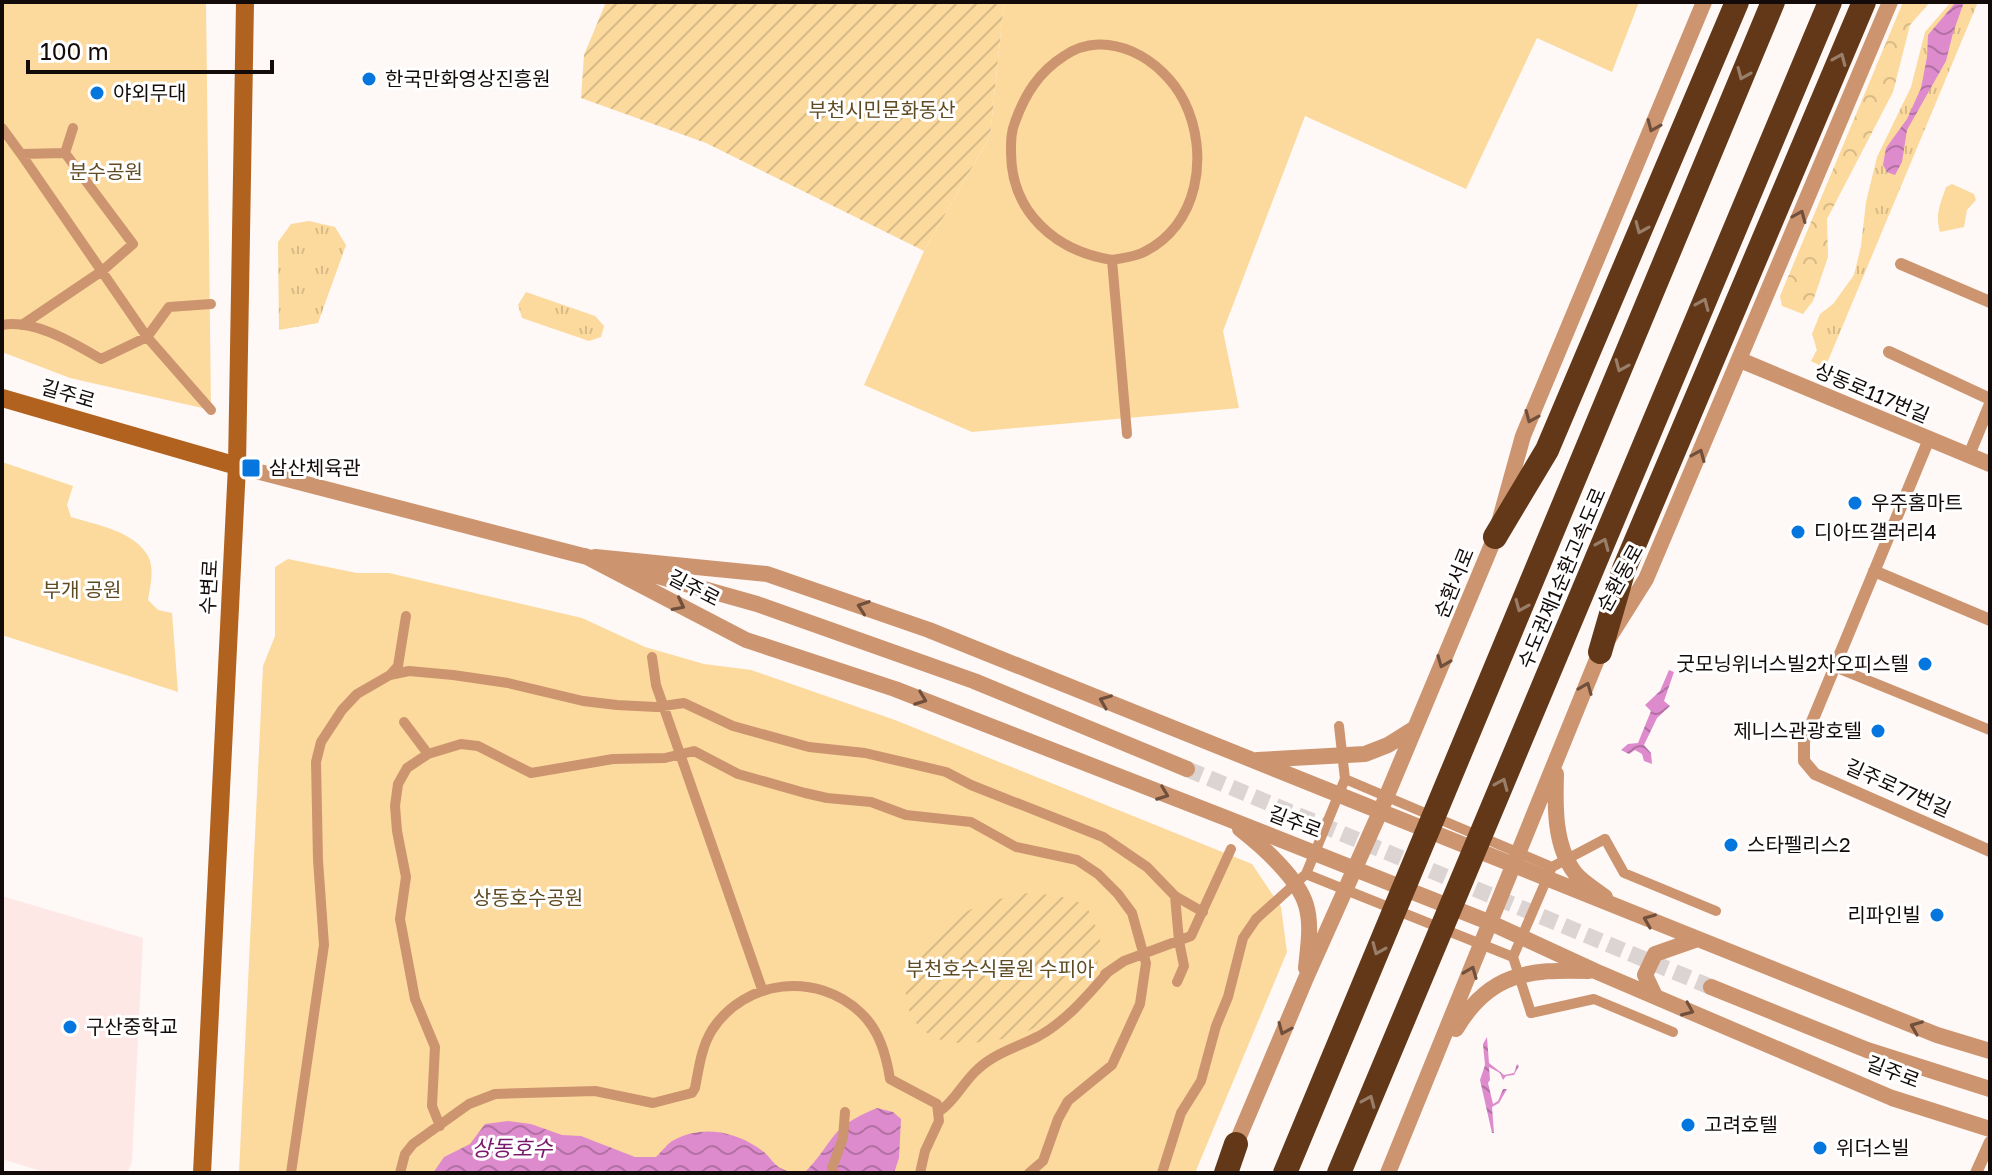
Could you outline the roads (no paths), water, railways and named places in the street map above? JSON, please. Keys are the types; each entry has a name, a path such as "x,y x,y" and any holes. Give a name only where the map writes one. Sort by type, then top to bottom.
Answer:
{"highway":[{"path":"1495,537 1547,450 1737,2"},
{"name":"수도권제1순환고속도로","path":"1285,1173 1773,2"},
{"name":"수도권제1순환고속도로","path":"1339,1173 1830,2"},
{"path":"1600,652 1624,569 1864,2"},
{"path":"1225,1173 1236,1144"}],"main road":[{"name":"수변로","path":"202,1173 237,466 245,2"},
{"name":"길주로","path":"2,398 237,466"}],"street":[{"name":"순환서로","path":"1236,1144 1356,869 1495,537 1523,436 1704,2"},
{"name":"순환동로","path":"1388,1173 1600,652 1646,579 1890,2"},
{"path":"1098,43 1122,47 1140,55 1164,74 1184,100 1194,130 1198,157 1198,176 1192,198 1170,234 1139,254 1112,260 1071,248 1032,218 1016,191 1011,161 1011,132 1022,103 1036,79 1074,49 1098,43"},
{"path":"2,128 147,337 211,410"},
{"path":"65,153 73,128"},
{"path":"21,154 65,153"},
{"path":"22,325 102,271 133,244 65,153"},
{"path":"1112,260 1127,434"},
{"path":"1901,264 1990,302"},
{"path":"2,325 15,323 68,339 101,359 147,337 169,307 211,304"},
{"path":"1889,352 1990,402 1969,455"},
{"name":"상동로117번길","path":"1740,360 1990,464"},
{"name":"길주로77번길","path":"1929,439 1804,741 1804,761 1815,774 1990,851"},
{"name":"길주로","path":"237,466 757,604 974,681 1187,769"},
{"name":"길주로","path":"585,556 767,574 929,630 1937,1035 1990,1051"},
{"name":"길주로","path":"585,556 746,640 895,689 1356,869 1491,923 1892,1098 1990,1129"},
{"path":"1874,571 1990,620"},
{"path":"390,675 400,659 406,616"},
{"path":"652,657 664,706 762,989"},
{"path":"1835,667 1990,730"},
{"path":"291,1173 324,945 316,762 321,742 342,710 357,694 390,675 409,671 453,675 617,705 664,706 684,703 733,726 809,747 865,753 946,772 971,785 1103,837 1147,867 1175,896 1203,912"},
{"path":"404,722 428,754"},
{"path":"1162,1173 1181,1113 1201,1081 1210,1055 1243,938 1256,919 1306,874 1345,779 1339,726"},
{"path":"1253,760 1365,754 1388,745 1416,727"},
{"path":"440,1126 432,1106 435,1047 415,999 400,919 406,877 395,806 398,784 407,768 428,754 461,744 478,746 531,773 613,759 649,760 694,751 738,774 805,793 871,802 906,815 971,822 1016,847 1077,860 1098,874 1118,894 1132,913 1147,972 1140,1004 1112,1065 1068,1101 1043,1161 1029,1173"},
{"path":"1557,761 1555,806 1560,840 1575,873 1619,908"},
{"path":"1345,779 1552,867"},
{"path":"1226,818 1279,863 1305,902 1309,924 1306,978"},
{"path":"1673,1032 1594,999 1531,1013 1513,957 1552,867 1605,839 1624,873 1716,911"},
{"path":"1091,985 1124,961 1191,936 1231,849"},
{"path":"1306,874 1513,957"},
{"path":"1175,896 1184,966 1177,982"},
{"path":"1655,996 1645,975 1655,954 1698,939"},
{"path":"1428,1075 1470,1005 1501,981 1542,970 1595,971"},
{"path":"940,1111 950,1104 977,1070 993,1057 1051,1028 1086,997 1108,972"},
{"path":"400,1173 405,1154 413,1144 469,1104 509,1092 595,1091 653,1103 682,1098 695,1088 703,1048 713,1028 737,1002 762,989 801,985 828,992 862,1013 885,1055 890,1079 937,1104 939,1121 925,1151 920,1173"},
{"name":"길주로","path":"1711,987 1867,1050 1990,1089"},
{"path":"834,1173 832,1168 840,1153 845,1117"},
{"path":"1976,1173 1990,1142"}],"water":[{"path":"1956,2 1964,2 1946,61 1907,130 1902,162 1895,175 1887,172 1883,165 1886,148 1907,119 1921,88 1928,35"},
{"path":"1669,670 1674,672 1664,701 1670,706 1657,718 1644,745 1651,753 1652,764 1644,761 1642,754 1635,750 1629,754 1621,750 1628,744 1638,743 1651,711 1645,705 1660,691"},
{"path":"1487,1037 1489,1063 1504,1075 1514,1073 1517,1064 1519,1066 1514,1075 1506,1076 1503,1080 1500,1073 1489,1067 1488,1083 1493,1104 1498,1101 1503,1089 1507,1089 1499,1103 1492,1107 1494,1133 1480,1080 1485,1065 1483,1044"},
{"path":"877,1108 893,1112 901,1119 899,1158 894,1173 804,1173 841,1128"},
{"name":"상동호수","path":"508,1121 531,1124 562,1135 581,1136 635,1157 656,1157 672,1141 684,1135 717,1132 748,1141 778,1166 797,1173 433,1173 444,1157 470,1144 485,1124"}],"tunnel":[{"path":"1187,769 1711,987"}],"place":[{"name":"한국만화영상진흥원","path":"369,79"},
{"name":"야외무대","path":"97,93"},
{"name":"삼산체육관","path":"251,468"},
{"name":"우주홈마트","path":"1855,503"},
{"name":"디아뜨갤러리4","path":"1798,532"},
{"name":"굿모닝위너스빌2차오피스텔","path":"1925,664"},
{"name":"제니스관광호텔","path":"1878,731"},
{"name":"스타펠리스2","path":"1731,845"},
{"name":"리파인빌","path":"1937,915"},
{"name":"구산중학교","path":"70,1027"},
{"name":"고려호텔","path":"1688,1125"},
{"name":"위더스빌","path":"1820,1148"}],"park label":[{"name":"부천시민문화동산","path":"882,110"},
{"name":"분수공원","path":"106,172"},
{"name":"부개 공원","path":"82,590"},
{"name":"상동호수공원","path":"528,898"},
{"name":"부천호수식물원 수피아","path":"1000,969"}]}
